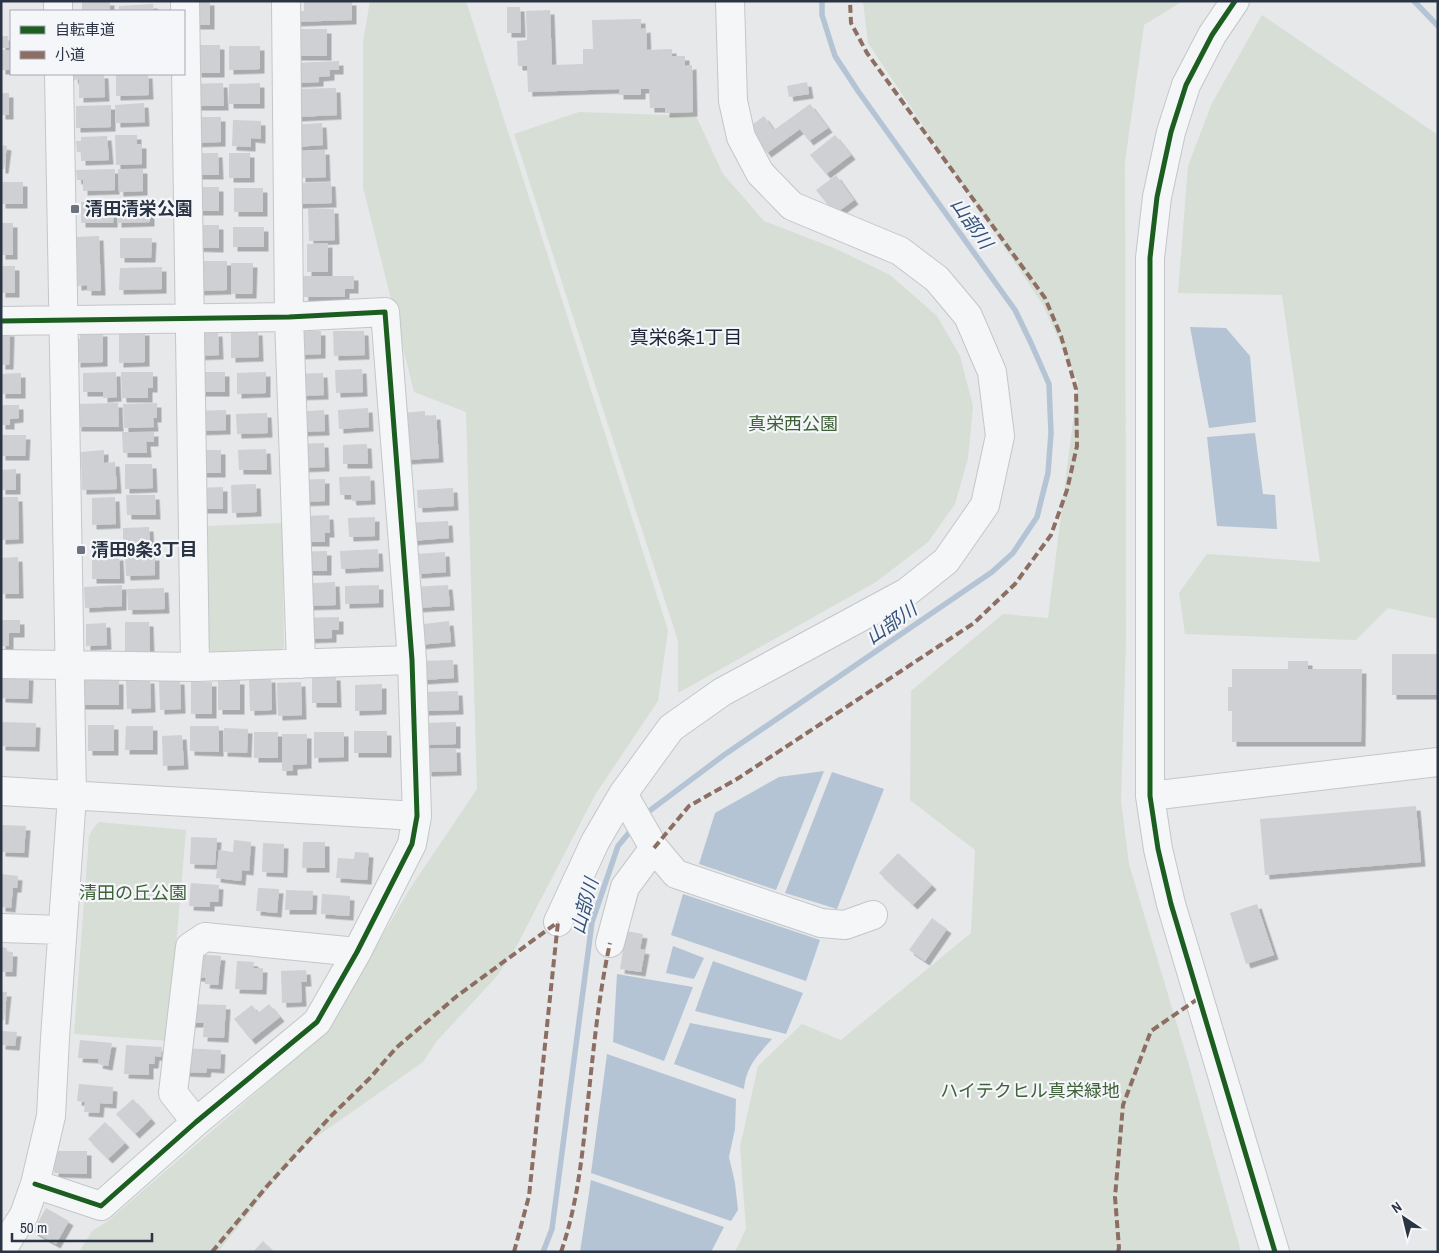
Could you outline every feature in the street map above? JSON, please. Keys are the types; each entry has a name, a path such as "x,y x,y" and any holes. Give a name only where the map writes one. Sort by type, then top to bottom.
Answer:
{"street":[{"path":"185,1 195,667"},
{"path":"286,1 290,317 301,664"},
{"path":"558,922 595,842 626,799 671,728 722,692 907,592 946,561 985,505 1000,436 992,372 968,316 938,279 900,251 792,206 760,173 741,137 733,101 730,1"},
{"path":"1235,1 1208,43 1186,85 1178,109 1157,197 1150,258 1150,796 1158,850 1171,904 1275,1252"},
{"path":"1,1251 24,1215 35,1184 51,1116 72,796 59,75"},
{"path":"1,321 290,317 386,312 412,660 417,816 412,844 357,952 317,1022 196,1122 102,1206 35,1184"},
{"path":"1,664 195,667 412,660"},
{"path":"1150,796 1438,762"},
{"path":"1,791 417,816"},
{"path":"626,799 652,845 676,874 821,923 845,925 873,915"},
{"path":"610,944 625,887 652,845"},
{"path":"1,928 62,930"},
{"path":"196,1122 173,1093 190,947 205,938 357,952"}],"green space":[{"path":"370,1 466,1 668,630 658,701 595,795 515,949 497,976 436,1042 423,1062 302,1147 218,1252 79,1252 92,1231 108,1221 326,1032 409,890 477,789 466,412 414,392 363,187 363,42"},
{"name":"ハイテクヒル真栄緑地","path":"863,1 1183,1 1144,25 1125,162 1126,640 1121,801 1129,864 1187,1058 1241,1252 735,1252 746,1229 740,1147 758,1066 802,1024 841,1040 971,933 975,850 910,800 911,691 1003,614 1048,618 1078,382 1043,305 868,43"},
{"path":"1262,15 1438,135 1438,619 1388,608 1356,640 1185,634 1179,593 1207,554 1320,562 1282,295 1178,293 1188,166 1212,103"},
{"name":"真栄西公園","path":"579,112 696,116 723,174 764,221 834,248 890,275 937,316 960,356 973,406 968,458 955,504 928,542 876,582 678,693 678,641 514,134"},
{"path":"282,523 284,647 279,652 212,652 206,646 206,526"},
{"name":"清田の丘公園","path":"99,822 186,830 168,1041 74,1034 89,836"}],"water":[{"path":"1190,327 1226,328 1250,356 1256,422 1209,428"},
{"path":"1255,433 1263,494 1275,495 1277,529 1217,526 1207,437"},
{"path":"824,771 776,890 699,864 715,813 779,777"},
{"path":"832,772 884,789 837,909 785,893"},
{"path":"683,894 820,940 806,981 671,935"},
{"path":"673,946 704,958 694,979 666,973"},
{"path":"713,961 803,993 786,1034 695,1011"},
{"path":"617,974 693,987 664,1061 613,1042"},
{"path":"690,1023 772,1039 750,1067 744,1089 674,1064"},
{"path":"607,1054 736,1099 735,1129 729,1157 735,1183 738,1210 731,1221 591,1173"},
{"path":"591,1180 724,1227 711,1252 580,1252"}],"building":[{"path":"82,1 110,1 110,10 82,10"},
{"path":"185,1 210,1 210,25 185,25"},
{"path":"304,1 352,1 352,20 292,22 292,11 304,11"},
{"path":"153,4 154,10 119,10 119,6"},
{"path":"507,7 520,7 521,33 507,33"},
{"path":"550,10 552,65 583,64 583,49 593,49 592,20 641,19 641,29 646,28 647,50 672,49 672,56 685,56 685,66 692,65 693,112 665,113 665,108 650,108 649,89 641,89 641,95 619,95 619,89 528,92 527,66 518,66 517,41 527,40 526,11"},
{"path":"295,29 327,29 327,56 295,56"},
{"path":"1,36 8,36 9,48 1,48"},
{"path":"197,45 220,45 220,73 197,73"},
{"path":"229,46 260,46 260,69 229,70"},
{"path":"1,50 10,50 10,70 1,70"},
{"path":"339,61 339,70 330,70 330,76 319,77 319,82 296,83 295,63"},
{"path":"73,75 104,75 105,97 79,98 79,79 74,80"},
{"path":"116,75 148,75 149,95 116,96"},
{"path":"807,82 809,94 789,97 787,86"},
{"path":"223,83 224,106 189,106 189,84"},
{"path":"260,83 260,104 229,104 229,84"},
{"path":"336,88 337,115 297,117 296,89"},
{"path":"1,93 9,93 9,115 1,115"},
{"path":"144,103 145,122 116,123 115,105"},
{"path":"810,104 828,128 809,141 800,129 767,153 748,128 764,116 774,130"},
{"path":"111,105 111,127 76,128 76,106"},
{"path":"201,117 221,117 221,142 188,143 188,127 201,126"},
{"path":"233,120 261,121 261,139 251,138 251,147 232,146"},
{"path":"322,123 323,145 296,147 290,125"},
{"path":"115,135 137,135 137,144 142,144 142,164 116,165"},
{"path":"835,135 851,155 826,174 810,155"},
{"path":"107,136 109,160 81,161 81,152 77,152 76,141 81,141 81,137"},
{"path":"1,145 7,146 4,169 1,169"},
{"path":"325,150 326,177 301,178 301,151"},
{"path":"188,153 218,153 219,175 188,175"},
{"path":"229,153 250,153 250,178 229,178"},
{"path":"115,169 115,190 83,191 83,180 77,180 76,170"},
{"path":"118,169 143,169 143,191 119,192"},
{"path":"836,175 854,200 835,214 816,190"},
{"path":"1,182 23,182 23,204 1,204"},
{"path":"331,182 332,203 298,204 297,183"},
{"path":"197,187 219,187 219,211 197,211"},
{"path":"234,188 263,188 263,212 234,212"},
{"path":"117,200 150,200 150,222 117,223"},
{"path":"81,202 114,202 113,223 81,223"},
{"path":"308,209 334,209 335,240 309,241"},
{"path":"1,223 13,223 13,255 1,255"},
{"path":"190,225 219,225 219,248 189,247"},
{"path":"233,227 264,227 264,247 233,247"},
{"path":"99,236 101,291 87,291 87,285 77,286 75,237"},
{"path":"120,238 152,238 151,258 120,258"},
{"path":"328,243 328,272 307,272 307,244"},
{"path":"192,261 227,261 227,290 192,291"},
{"path":"231,263 253,263 252,294 231,294"},
{"path":"1,266 15,266 15,293 1,293"},
{"path":"162,267 162,289 119,290 120,268"},
{"path":"303,276 354,276 354,289 345,289 345,297 304,297"},
{"path":"145,331 145,362 119,363 119,332"},
{"path":"231,331 258,331 259,357 231,358"},
{"path":"293,331 321,331 321,354 294,355"},
{"path":"333,331 364,331 365,355 334,356"},
{"path":"1,332 10,332 9,365 1,365"},
{"path":"103,332 103,362 76,363 76,339 80,339 80,333"},
{"path":"218,332 219,355 189,356 189,333"},
{"path":"362,369 363,392 336,393 335,370"},
{"path":"116,372 117,397 103,398 103,392 83,392 83,373"},
{"path":"121,372 153,372 153,388 148,388 148,398 122,398"},
{"path":"191,372 225,372 225,392 191,392"},
{"path":"266,372 266,393 237,394 237,373"},
{"path":"21,373 21,394 1,394 1,374"},
{"path":"323,373 324,395 292,396 292,374"},
{"path":"118,403 119,427 77,427 77,404"},
{"path":"157,403 157,418 153,418 154,427 124,428 123,404"},
{"path":"1,405 19,405 19,418 10,419 10,425 1,425"},
{"path":"368,408 369,427 339,429 338,410"},
{"path":"226,410 226,430 194,431 193,411"},
{"path":"324,410 325,431 294,432 293,412"},
{"path":"425,411 425,416 436,415 439,458 405,460 402,413"},
{"path":"267,413 268,433 237,434 236,414"},
{"path":"122,432 154,432 154,442 146,442 147,453 123,453"},
{"path":"1,435 26,435 25,456 1,456"},
{"path":"324,443 325,467 294,468 293,444"},
{"path":"367,444 368,464 343,464 343,445"},
{"path":"266,449 267,470 239,470 238,450"},
{"path":"104,450 104,463 115,462 117,489 82,490 81,452"},
{"path":"188,450 221,450 221,473 188,473"},
{"path":"125,464 152,464 153,488 125,489"},
{"path":"16,469 16,490 1,490 1,470"},
{"path":"370,476 371,500 352,501 351,495 340,495 339,477"},
{"path":"325,479 325,501 297,502 296,480"},
{"path":"256,484 257,512 232,513 231,485"},
{"path":"223,487 223,509 194,509 194,488"},
{"path":"453,488 454,506 418,508 417,490"},
{"path":"126,495 155,495 156,515 127,515"},
{"path":"1,497 18,497 19,539 1,540"},
{"path":"115,497 116,524 92,525 92,498"},
{"path":"329,515 330,533 325,533 325,542 305,542 305,516"},
{"path":"375,517 375,536 349,537 348,518"},
{"path":"448,521 449,538 411,541 406,523"},
{"path":"149,527 150,546 123,547 123,528"},
{"path":"378,549 379,567 341,569 340,551"},
{"path":"327,551 327,571 297,571 297,552"},
{"path":"445,552 446,572 417,574 416,554"},
{"path":"119,556 120,579 92,579 92,557"},
{"path":"155,556 155,575 126,576 125,557"},
{"path":"18,557 19,594 1,594 1,558"},
{"path":"335,582 336,605 298,606 297,584"},
{"path":"122,585 122,606 85,608 84,587"},
{"path":"379,585 379,603 345,604 345,586"},
{"path":"448,585 450,606 414,608 413,587"},
{"path":"164,588 165,609 128,610 127,589"},
{"path":"339,617 339,630 332,630 332,638 304,639 303,618"},
{"path":"1,620 20,620 20,633 9,633 9,646 1,646"},
{"path":"449,621 451,642 418,645 416,625"},
{"path":"125,622 149,622 150,652 125,652"},
{"path":"106,623 107,645 86,646 86,624"},
{"path":"1392,654 1438,654 1438,695 1392,695"},
{"path":"453,660 454,678 422,680 421,661"},
{"path":"1288,661 1308,661 1308,669 1362,669 1361,742 1232,742 1232,711 1228,711 1228,687 1232,687 1232,669 1288,669"},
{"path":"1,675 29,676 28,699 1,698"},
{"path":"312,676 336,676 337,703 312,703"},
{"path":"271,678 272,710 250,711 249,679"},
{"path":"150,679 151,708 127,709 126,680"},
{"path":"80,680 119,680 119,705 80,705"},
{"path":"180,680 181,709 160,710 159,681"},
{"path":"218,680 240,680 240,710 218,710"},
{"path":"191,682 212,682 212,714 191,714"},
{"path":"301,682 302,715 278,716 277,683"},
{"path":"382,684 382,710 355,711 355,685"},
{"path":"458,691 459,710 424,711 423,692"},
{"path":"1,722 36,723 35,747 1,746"},
{"path":"456,722 456,744 420,745 424,723"},
{"path":"88,725 114,725 114,751 88,751"},
{"path":"126,726 153,726 153,750 125,750"},
{"path":"190,726 219,726 219,752 190,751"},
{"path":"224,728 248,729 247,753 223,752"},
{"path":"354,731 387,731 387,753 354,753"},
{"path":"254,732 278,732 278,758 254,758"},
{"path":"314,732 344,732 344,757 314,758"},
{"path":"282,734 307,734 307,764 293,765 293,771 282,771"},
{"path":"182,735 184,765 163,766 162,736"},
{"path":"456,748 457,771 427,772 426,749"},
{"path":"1416,806 1421,862 1265,875 1260,819"},
{"path":"1,825 26,826 24,853 1,852"},
{"path":"191,837 217,838 215,865 190,864"},
{"path":"234,840 251,842 249,871 242,870 241,881 216,878 219,850 233,852"},
{"path":"303,842 325,842 325,868 302,868"},
{"path":"263,843 284,844 283,873 262,872"},
{"path":"355,852 369,853 367,880 336,878 338,858 354,859"},
{"path":"898,853 932,885 913,905 879,873"},
{"path":"1,874 18,876 17,888 13,888 11,908 1,907"},
{"path":"191,883 219,885 218,902 210,902 210,907 189,906"},
{"path":"258,888 279,889 277,913 256,911"},
{"path":"286,890 313,891 312,910 285,910"},
{"path":"322,894 350,896 349,916 321,914"},
{"path":"1257,904 1274,955 1246,964 1230,913"},
{"path":"932,918 947,929 925,961 909,950"},
{"path":"626,931 643,934 640,949 645,950 641,972 620,969"},
{"path":"1,947 7,948 7,952 13,952 12,972 1,972"},
{"path":"194,954 221,956 218,985 205,984 206,978 191,976"},
{"path":"237,961 254,962 253,968 263,968 262,990 235,989"},
{"path":"306,970 307,982 301,982 302,1002 282,1003 281,971"},
{"path":"1,992 7,992 4,1020 1,1020"},
{"path":"187,1004 226,1005 224,1038 203,1037 204,1023 186,1023"},
{"path":"269,1004 280,1017 251,1040 234,1019 252,1005 258,1013"},
{"path":"2,1031 17,1032 15,1046 1,1045"},
{"path":"80,1040 112,1043 108,1066 98,1064 99,1059 78,1058"},
{"path":"126,1045 162,1047 161,1057 155,1056 154,1064 149,1064 149,1075 124,1074"},
{"path":"182,1048 221,1050 220,1069 207,1068 206,1073 181,1072"},
{"path":"79,1084 113,1087 112,1104 100,1103 99,1113 84,1112 85,1102 77,1101"},
{"path":"133,1099 151,1119 135,1134 116,1114"},
{"path":"105,1122 125,1143 108,1159 88,1139"},
{"path":"54,1151 87,1151 87,1174 54,1173"},
{"path":"46,1208 69,1221 56,1244 33,1231"},
{"path":"263,1241 274,1252 253,1252"}],"waterway":[{"name":"山部川","path":"644,815 724,755 992,572 1013,553 1037,517 1048,473 1051,433 1049,384 1031,343 1015,310 835,56 822,15 822,1"},
{"path":"1414,1 1438,26"},
{"name":"山部川","path":"543,1252 552,1229 592,922 618,846 633,828"}],"marked path":[{"path":"654,848 689,806 737,779 974,623 1015,584 1051,535 1067,490 1077,446 1076,389 1061,336 1045,298 867,53 851,23 850,1"},
{"path":"212,1252 268,1185 396,1048 457,996 558,922"},
{"path":"514,1252 529,1196 558,922"},
{"path":"561,1252 567,1235 578,1182 599,1006 610,943"},
{"path":"1118,1252 1115,1197 1123,1105 1151,1031 1199,998"}],"cycle path":[{"path":"1235,1 1212,35 1186,85 1171,132 1157,197 1150,258 1150,796 1158,849 1171,904 1275,1252"},
{"path":"1,321 289,317 385,312 412,660 417,816 412,844 357,952 317,1022 196,1122 101,1206 35,1184"}],"place":[{"name":"清田清栄公園","path":"75,209"},
{"name":"清田9条3丁目","path":"81,550"}],"district":[{"name":"真栄6条1丁目","path":"686,337"}]}
